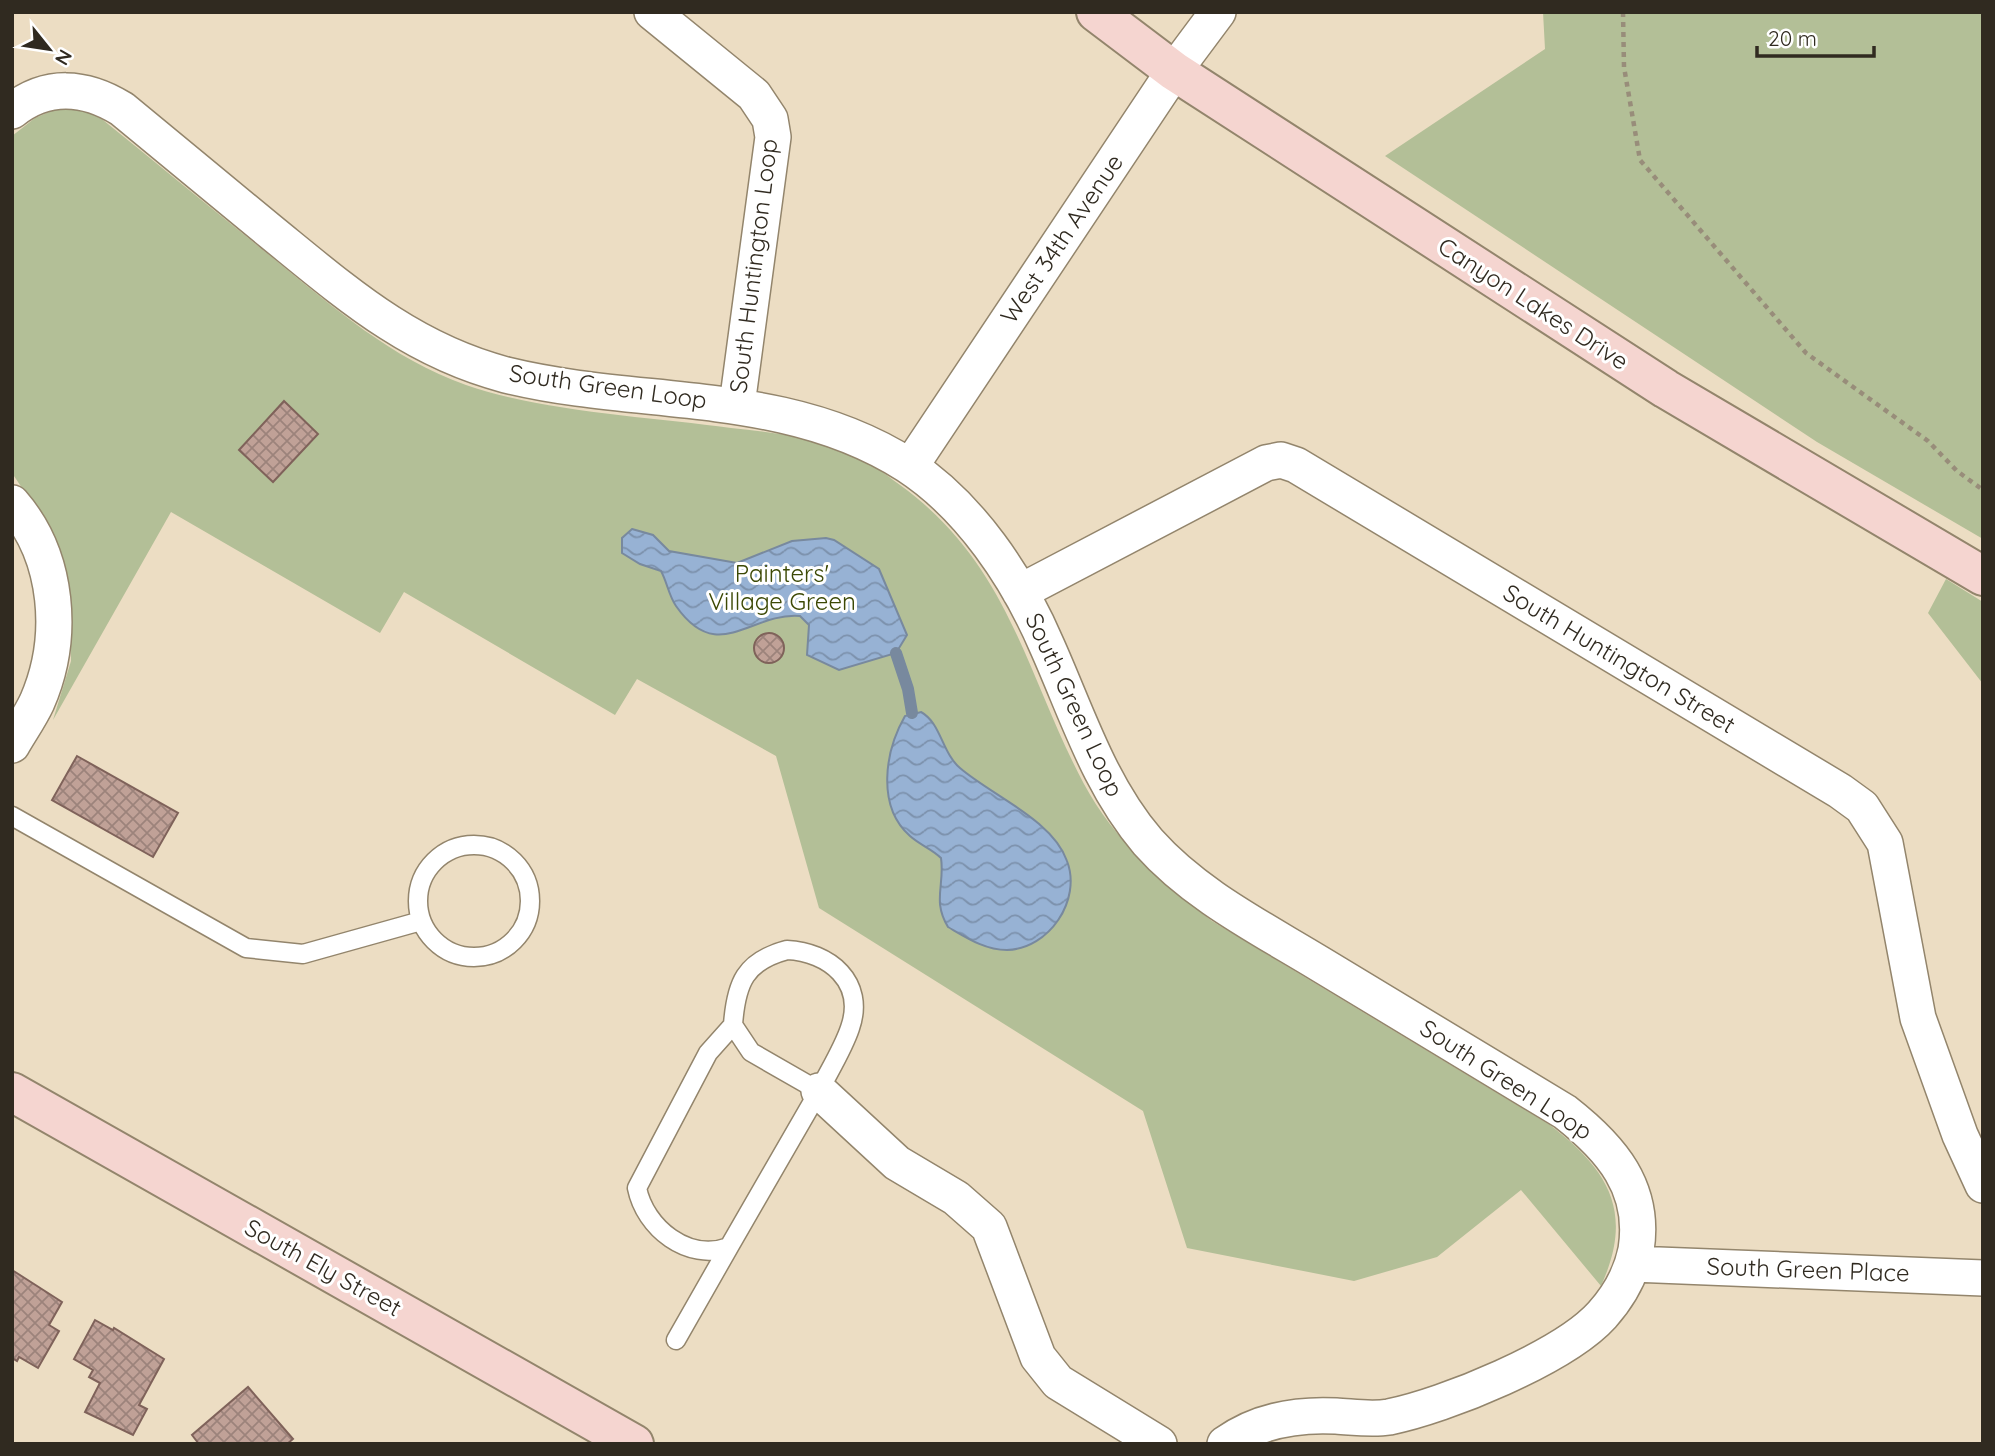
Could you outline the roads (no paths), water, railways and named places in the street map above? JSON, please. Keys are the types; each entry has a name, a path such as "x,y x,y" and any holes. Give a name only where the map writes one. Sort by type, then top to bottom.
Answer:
{"street":[{"name":"South Huntington Loop","path":"652,12 754,95 770,119 773,137 737,405"},
{"name":"Canyon Lakes Drive","path":"1096,12 1174,71 1666,389 1983,576"},
{"name":"West 34th Avenue","path":"910,467 1174,71 1217,12"},
{"name":"South Green Loop","path":"12,111 31,96 53,91 102,97 122,109 366,310 412,340 436,350 505,374 737,405 795,418 852,435 910,467 956,508 987,543 1020,592 1046,643 1088,745 1118,800 1148,842 1216,901 1565,1112 1599,1139 1623,1172 1636,1207 1638,1234 1633,1264 1620,1293 1572,1340 1393,1430 1366,1419 1306,1415 1251,1429 1226,1444"},
{"name":"South Huntington Street","path":"1020,592 1266,463 1281,460 1296,465 1840,791 1862,807 1885,843 1919,1018 1955,1122 1983,1185"},
{"path":"12,503 23,515 37,541 48,574 54,605 49,665 36,703 12,745"},
{"path":"819,1091 897,1163 956,1198 989,1227 1038,1357 1058,1382 1159,1444"},
{"name":"South Ely Street","path":"12,1092 635,1444"},
{"name":"South Green Place","path":"1633,1264 1983,1278"}],"lane":[{"path":"12,816 246,948 303,954 421,921"},
{"path":"478,845 496,850 512,860 524,874 530,892 530,911 523,929 512,943 497,953 479,957 461,956 444,949 430,937 421,921 418,903 420,885 428,869 442,855 459,848 478,845"},
{"path":"676,1340 819,1091 850,1028 853,1009 851,990 841,972 826,959 807,951 787,950 768,955 751,967 740,984 733,1025 708,1053 637,1188 645,1213 657,1229 704,1252 729,1247"},
{"path":"733,1025 751,1052 819,1091"}],"water":[{"path":"632,529 653,535 669,551 737,563 792,541 826,538 834,540 879,569 907,635 896,653 839,670 807,655 809,625 800,616 765,621 735,632 706,632 691,623 676,606 661,571 640,564 622,553 622,538"},
{"path":"921,712 933,723 949,754 960,768 1020,809 1060,846 1067,861 1070,891 1058,920 1036,941 1007,950 991,948 948,927 943,918 940,901 941,858 910,836 899,824 888,794 889,761 898,730 905,716"}],"waterway":[{"path":"896,653 908,689 912,713"}],"park label":[{"name":"Painters' Village Green","path":"782,588"}]}
